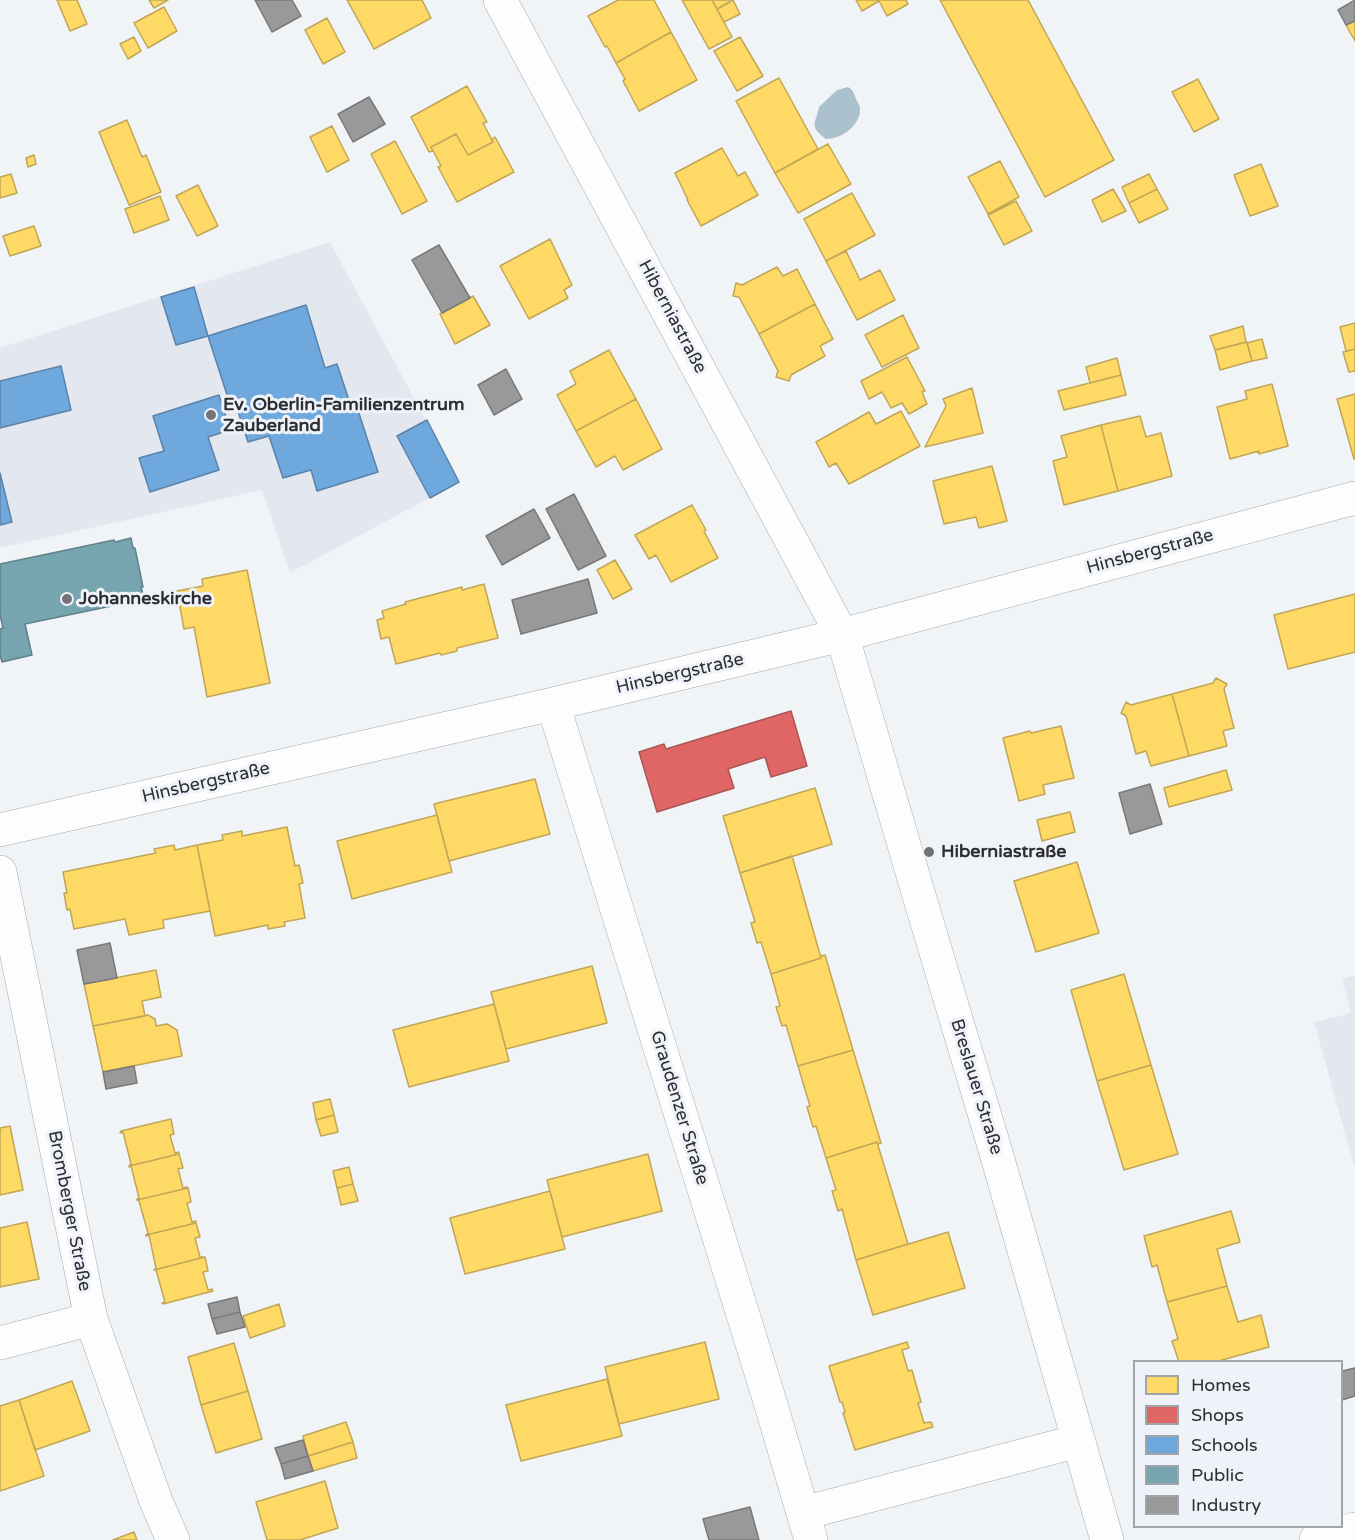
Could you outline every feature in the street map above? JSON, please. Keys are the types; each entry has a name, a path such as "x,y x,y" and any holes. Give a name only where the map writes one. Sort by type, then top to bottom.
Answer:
{"street":[{"name":"Hiberniastraße","path":"501,0 842,635"},
{"name":"Hinsbergstraße","path":"0,830 553,704 842,635 1355,498"},
{"name":"Breslauer Straße","path":"842,635 997,1156 1107,1540"},
{"name":"Graudenzer Straße","path":"553,704 807,1526 1078,1441"},
{"name":"Bromberger Straße","path":"0,872 91,1319 156,1501 173,1540"},
{"path":"0,1343 91,1319"},
{"path":"1316,1540 1355,1529"}],"shaded area":[{"name":"Ev. Oberlin-Familienzentrum Zauberland","path":"330,242 459,482 290,573 262,490 0,548 0,348"},
{"path":"1355,975 1355,1169 1314,1022 1351,1013 1342,979"}],"water":[{"path":"848,87 860,107 857,120 854,126 844,134 826,139 815,127 819,107 837,90"}],"building: Homes":[{"path":"57,0 77,0 87,24 70,31"},
{"path":"149,0 168,0 154,8"},
{"path":"347,0 422,0 431,18 374,49"},
{"path":"618,0 654,0 671,32 616,63 588,16"},
{"path":"682,0 712,0 732,37 709,49"},
{"path":"712,0 729,0 730,2 717,9"},
{"path":"733,0 740,14 724,22 717,9"},
{"path":"856,0 906,0 908,4 887,16 879,1 862,11"},
{"path":"940,0 1028,0 1114,160 1045,197"},
{"path":"164,7 177,31 148,48 134,23"},
{"path":"327,18 345,52 323,64 305,30"},
{"path":"1355,21 1355,41 1346,25"},
{"path":"671,32 697,80 639,111 616,63"},
{"path":"134,37 141,51 128,59 120,44"},
{"path":"740,37 763,76 737,91 714,51"},
{"path":"779,78 818,149 775,173 736,101"},
{"path":"1198,79 1219,119 1194,132 1172,92"},
{"path":"467,86 487,122 483,123 493,142 468,155 456,134 431,147 433,151 429,152 411,117"},
{"path":"127,120 142,157 146,155 161,192 129,205 99,132"},
{"path":"332,126 349,160 327,172 310,137"},
{"path":"456,134 468,155 493,142 492,139 495,137 514,172 457,202 438,167 441,166 431,147"},
{"path":"395,141 427,201 402,214 371,154"},
{"path":"828,144 851,184 798,213 775,173"},
{"path":"722,148 738,176 745,172 758,195 701,226 675,173"},
{"path":"34,155 36,164 28,167 26,158"},
{"path":"1000,161 1019,197 988,214 968,177"},
{"path":"1261,164 1278,206 1250,216 1234,175"},
{"path":"11,174 17,193 0,198 0,177"},
{"path":"1149,174 1157,189 1129,203 1122,187"},
{"path":"198,185 218,226 197,236 176,196"},
{"path":"1113,189 1126,211 1102,222 1092,200"},
{"path":"1157,189 1168,209 1139,223 1129,203"},
{"path":"852,193 875,235 826,261 804,219"},
{"path":"160,196 169,220 134,233 125,209"},
{"path":"1016,201 1032,231 1004,245 988,215"},
{"path":"34,226 41,246 10,256 3,236"},
{"path":"550,239 572,285 564,290 568,298 529,319 500,266"},
{"path":"846,251 860,280 880,270 895,300 857,320 826,261"},
{"path":"777,267 783,276 797,269 815,304 759,334 739,297 733,296 736,283 742,285"},
{"path":"473,296 490,325 455,344 440,314"},
{"path":"815,304 833,339 820,346 825,356 791,375 789,381 776,377 778,371 759,334"},
{"path":"903,315 919,348 882,367 865,335"},
{"path":"1355,323 1355,349 1346,351 1340,327"},
{"path":"1243,326 1246,342 1215,350 1210,336"},
{"path":"1262,339 1267,358 1252,361 1247,343"},
{"path":"1247,342 1252,361 1220,370 1215,350"},
{"path":"1355,349 1355,371 1349,372 1343,352"},
{"path":"609,350 636,399 576,431 557,395 576,384 570,371"},
{"path":"907,357 925,391 922,392 927,404 909,414 902,403 891,408 882,392 869,399 861,381"},
{"path":"1117,358 1121,375 1090,383 1086,367"},
{"path":"1121,375 1126,395 1064,410 1058,391"},
{"path":"1272,384 1288,446 1230,459 1217,407 1247,399 1245,391"},
{"path":"972,388 983,433 925,447 946,406 943,399"},
{"path":"1355,394 1355,459 1354,459 1337,399"},
{"path":"636,399 662,449 623,470 615,456 596,467 576,431"},
{"path":"901,411 920,446 849,484 836,463 829,467 816,442 869,412 876,424"},
{"path":"1140,416 1146,437 1161,433 1172,476 1118,491 1101,425"},
{"path":"1101,425 1118,491 1064,505 1053,461 1067,457 1061,436"},
{"path":"992,466 1007,521 979,528 976,517 944,524 933,481"},
{"path":"692,505 718,558 671,582 656,555 649,559 635,535"},
{"path":"615,560 632,589 613,599 597,570"},
{"path":"247,570 270,683 207,697 194,627 184,629 177,591 203,586 202,579"},
{"path":"484,584 498,638 457,648 457,651 396,664 389,637 381,639 377,620 384,618 382,611 406,604 405,602 462,587 462,590"},
{"path":"1355,594 1355,652 1288,669 1274,615"},
{"path":"1216,678 1227,684 1224,689 1234,728 1223,731 1227,746 1189,756 1172,694 1213,683"},
{"path":"1172,694 1189,756 1151,766 1146,751 1136,754 1126,716 1121,713 1126,702 1131,705"},
{"path":"1061,726 1074,778 1043,785 1045,794 1019,801 1003,738"},
{"path":"1226,770 1232,790 1169,807 1164,788"},
{"path":"535,779 550,834 449,861 434,804"},
{"path":"815,788 832,844 740,873 723,816"},
{"path":"1070,812 1075,832 1042,841 1037,820"},
{"path":"437,815 452,872 352,899 337,841"},
{"path":"287,827 295,866 299,865 303,883 299,884 305,918 284,922 285,926 268,929 268,925 215,936 197,845 223,840 222,835 242,831 242,836"},
{"path":"174,845 175,850 197,845 210,911 163,920 164,928 129,935 125,919 74,929 70,909 67,910 63,872 156,853 154,849"},
{"path":"792,856 821,958 771,974 761,942 757,943 751,923 755,922 740,873"},
{"path":"1077,862 1099,933 1036,952 1014,881"},
{"path":"825,955 853,1050 798,1066 786,1025 782,1026 776,1007 780,1006 771,974"},
{"path":"592,966 607,1023 506,1049 491,992"},
{"path":"156,970 161,997 142,1001 145,1016 93,1026 84,984"},
{"path":"1124,974 1151,1065 1097,1081 1071,990"},
{"path":"494,1004 509,1061 409,1087 393,1030"},
{"path":"148,1015 155,1019 156,1026 167,1024 177,1030 182,1056 103,1072 93,1026"},
{"path":"853,1050 881,1143 877,1142 826,1158 816,1126 813,1127 807,1107 810,1106 798,1066"},
{"path":"1151,1065 1178,1154 1124,1170 1097,1081"},
{"path":"330,1099 334,1115 316,1120 313,1103"},
{"path":"334,1115 338,1132 321,1136 316,1120"},
{"path":"171,1119 174,1134 170,1135 175,1153 179,1152 179,1154 129,1166 131,1164 121,1131"},
{"path":"10,1126 23,1190 0,1195 0,1128"},
{"path":"877,1142 908,1244 856,1260 842,1209 838,1211 832,1191 836,1190 826,1158"},
{"path":"179,1154 183,1168 178,1169 183,1188 188,1188 137,1200 139,1198 131,1166 129,1166"},
{"path":"648,1154 662,1211 562,1237 547,1180"},
{"path":"349,1167 353,1184 337,1188 333,1171"},
{"path":"353,1184 358,1201 341,1205 337,1188"},
{"path":"188,1188 191,1202 187,1203 192,1222 196,1221 196,1223 146,1235 148,1233 137,1200"},
{"path":"550,1191 565,1249 465,1274 450,1218"},
{"path":"1231,1211 1240,1242 1217,1249 1227,1286 1167,1302 1157,1265 1152,1267 1144,1236"},
{"path":"27,1222 39,1279 0,1287 0,1228"},
{"path":"196,1223 200,1237 195,1238 200,1257 205,1257 154,1270 156,1268 149,1235 146,1235"},
{"path":"948,1232 965,1288 873,1315 856,1260"},
{"path":"205,1257 208,1271 203,1272 208,1290 213,1291 163,1304 165,1302 156,1270 154,1270"},
{"path":"1227,1286 1238,1322 1261,1315 1269,1347 1222,1360 1178,1360 1172,1341 1178,1339 1167,1302"},
{"path":"279,1304 285,1326 250,1338 243,1316"},
{"path":"705,1342 719,1399 619,1424 605,1367"},
{"path":"907,1342 909,1348 902,1350 908,1371 912,1370 924,1423 931,1422 933,1427 855,1450 829,1366"},
{"path":"234,1343 248,1391 201,1405 188,1357"},
{"path":"607,1379 622,1436 521,1461 506,1405"},
{"path":"72,1381 90,1431 35,1450 19,1400"},
{"path":"248,1391 262,1439 216,1453 201,1405"},
{"path":"19,1400 44,1476 0,1491 0,1406"},
{"path":"346,1422 353,1442 308,1456 303,1436"},
{"path":"353,1442 357,1458 313,1471 308,1456"},
{"path":"325,1481 338,1528 300,1540 267,1540 256,1502"},
{"path":"134,1532 137,1540 113,1540"}],"building: Shops":[{"path":"791,711 807,766 771,777 765,757 728,769 734,788 657,812 639,752 664,744 666,749"}],"building: Schools":[{"path":"194,287 208,336 176,345 161,297"},
{"path":"306,305 325,368 337,364 351,406 356,404 378,472 317,491 311,470 283,478 269,436 248,442 234,399 229,401 208,336"},
{"path":"61,366 71,410 0,428 0,381"},
{"path":"219,395 230,430 208,437 219,470 150,492 139,458 164,451 153,416"},
{"path":"427,420 459,482 430,498 397,436"},
{"path":"0,473 12,522 0,525"}],"building: Public":[{"name":"Johanneskirche","path":"131,538 144,598 25,624 32,655 2,662 0,655 0,629 3,628 0,615 0,564"}],"building: Industry":[{"path":"255,0 292,0 301,16 272,32"},
{"path":"1355,0 1355,21 1346,25 1338,10"},
{"path":"369,97 385,124 353,142 338,114"},
{"path":"439,245 470,298 442,313 412,260"},
{"path":"506,369 522,399 494,415 478,385"},
{"path":"574,494 606,556 578,570 546,509"},
{"path":"534,509 550,538 502,565 486,536"},
{"path":"588,579 597,613 521,634 512,600"},
{"path":"1150,784 1162,824 1130,834 1119,793"},
{"path":"110,943 117,978 84,984 77,950"},
{"path":"134,1066 137,1083 106,1089 103,1072"},
{"path":"237,1297 240,1312 212,1319 208,1304"},
{"path":"240,1312 245,1327 217,1334 212,1319"},
{"path":"1355,1368 1355,1396 1343,1400 1343,1371"},
{"path":"303,1440 308,1456 281,1464 275,1448"},
{"path":"308,1456 313,1471 285,1479 281,1464"},
{"path":"750,1507 759,1540 709,1540 703,1519"}],"place":[{"name":"Ev. Oberlin-Familienzentrum Zauberland","path":"211,415"},
{"name":"Johanneskirche","path":"67,599"},
{"name":"Hiberniastraße","path":"929,852"}]}
